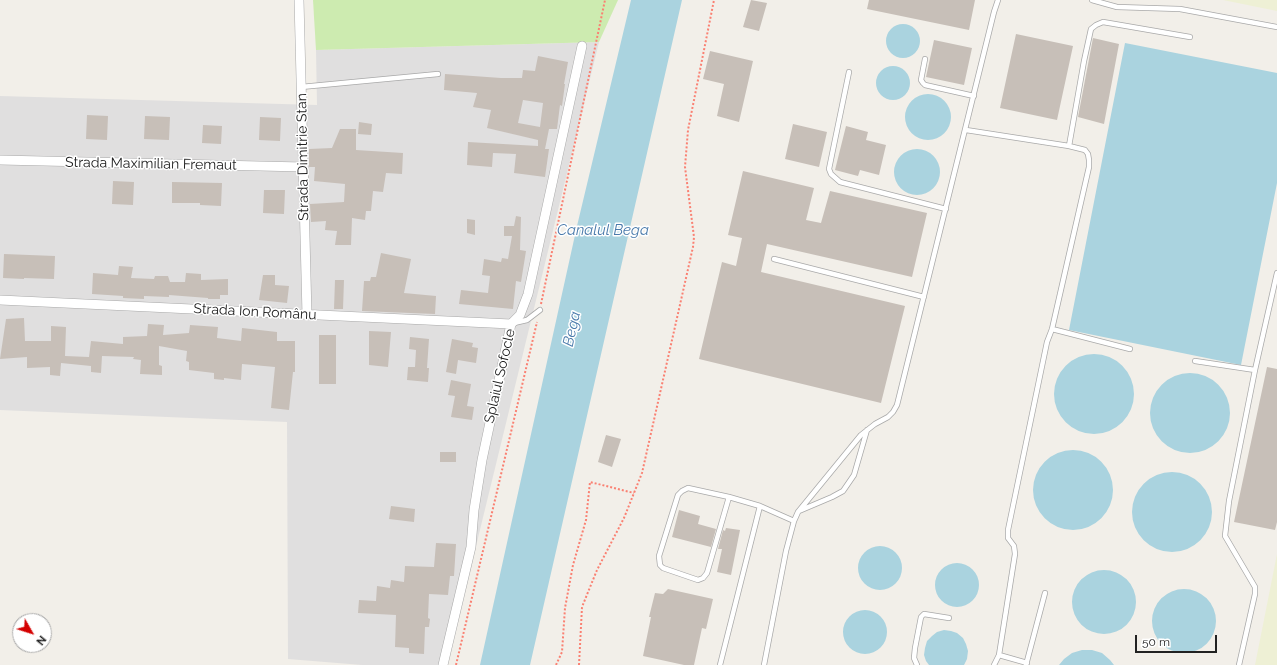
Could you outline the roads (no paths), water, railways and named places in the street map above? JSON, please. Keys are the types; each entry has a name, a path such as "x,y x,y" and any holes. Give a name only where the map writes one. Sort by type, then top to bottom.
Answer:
{"street":[{"name":"Strada Dimitrie Stan","path":"298,0 307,315"},
{"name":"Splaiul Sofocle","path":"442,665 471,547 474,510 482,460 511,324 520,315 528,294 582,46"},
{"name":"Strada Maximilian Fremaut","path":"0,160 303,167"},
{"name":"Strada Ion Românu","path":"0,300 511,324"}],"lane":[{"path":"764,665 786,550 798,512 861,434 888,417 897,405 998,0"},
{"path":"1092,0 1117,7 1180,9 1277,27"},
{"path":"1069,146 1091,29 1103,22 1190,37"},
{"path":"925,59 921,80 922,83 925,85 974,96"},
{"path":"849,72 829,170 831,174 840,182 946,209"},
{"path":"301,87 438,74"},
{"path":"966,130 1069,146 1085,150 1088,154 1089,168 1052,329 1047,342 1008,530 1008,538 1014,546 1015,554 999,655 994,665"},
{"path":"774,259 924,297"},
{"path":"1238,665 1255,594 1255,587 1225,536 1229,501 1255,370 1277,273"},
{"path":"511,324 527,320 540,310"},
{"path":"1052,329 1130,349"},
{"path":"1195,362 1255,370"},
{"path":"798,512 843,491 854,475 867,430"},
{"path":"729,497 707,573 703,578 698,580 663,568 660,565 659,556 678,495 688,488 729,497 760,506 794,521"},
{"path":"720,665 760,506"},
{"path":"999,655 1027,664 1045,593"},
{"path":"917,665 914,658 921,617 924,614 949,618"}],"water":[{"name":"Canalul Bega","path":"631,0 682,0 530,665 480,665 577,226"},
{"path":"900,24 906,24 910,25 917,31 920,41 919,48 913,55 906,58 900,58 896,57 889,51 886,44 886,38 887,34 893,27"},
{"path":"1125,43 1277,73 1277,183 1241,365 1069,330"},
{"path":"890,66 896,66 900,67 907,73 910,83 909,90 903,97 896,100 890,100 886,99 879,93 876,86 876,80 877,76 883,69"},
{"path":"923,94 933,94 941,98 947,104 951,112 951,122 947,130 941,136 933,140 923,140 915,136 909,130 905,122 905,112 909,104 915,98"},
{"path":"912,149 922,149 930,153 936,159 940,167 940,177 936,185 930,191 922,195 912,195 904,191 898,185 894,177 894,167 898,159 904,153"},
{"path":"1086,354 1102,354 1116,361 1127,372 1134,386 1134,402 1131,409 1122,422 1116,427 1102,434 1086,434 1072,427 1061,416 1054,402 1054,386 1061,372 1072,361"},
{"path":"1182,373 1198,373 1212,380 1223,391 1230,405 1230,421 1227,428 1218,441 1212,446 1198,453 1182,453 1168,446 1157,435 1150,421 1150,405 1157,391 1168,380"},
{"path":"1065,450 1081,450 1095,456 1107,468 1113,482 1113,498 1107,512 1095,524 1081,530 1065,530 1051,524 1039,512 1033,498 1033,482 1039,468 1051,456"},
{"path":"1164,472 1180,472 1201,483 1212,504 1212,520 1201,541 1180,552 1164,552 1150,546 1143,541 1138,534 1132,520 1132,504 1138,490 1143,483 1150,478"},
{"path":"880,546 892,550 898,556 902,568 898,580 892,586 880,590 868,586 862,580 858,568 862,556 868,550"},
{"path":"957,563 969,567 975,573 979,585 975,597 969,603 957,607 945,603 939,597 935,585 939,573 945,567"},
{"path":"1104,570 1116,572 1127,579 1134,590 1136,602 1134,614 1127,625 1116,632 1104,634 1092,632 1081,625 1074,614 1072,602 1074,590 1081,579 1092,572"},
{"path":"1184,589 1196,591 1207,598 1214,609 1216,621 1214,633 1207,644 1196,651 1184,653 1172,651 1161,644 1154,633 1152,621 1154,609 1161,598 1172,591"},
{"path":"865,610 877,614 883,620 887,632 883,644 877,650 865,654 853,650 847,644 843,632 847,620 853,614"},
{"path":"944,630 957,633 963,638 968,651 967,659 964,665 929,665 926,661 924,655 927,641 937,632"},
{"path":"1082,650 1092,650 1102,653 1114,665 1059,665 1072,653"}],"water label":[{"name":"Bega","path":"572,329"}]}
